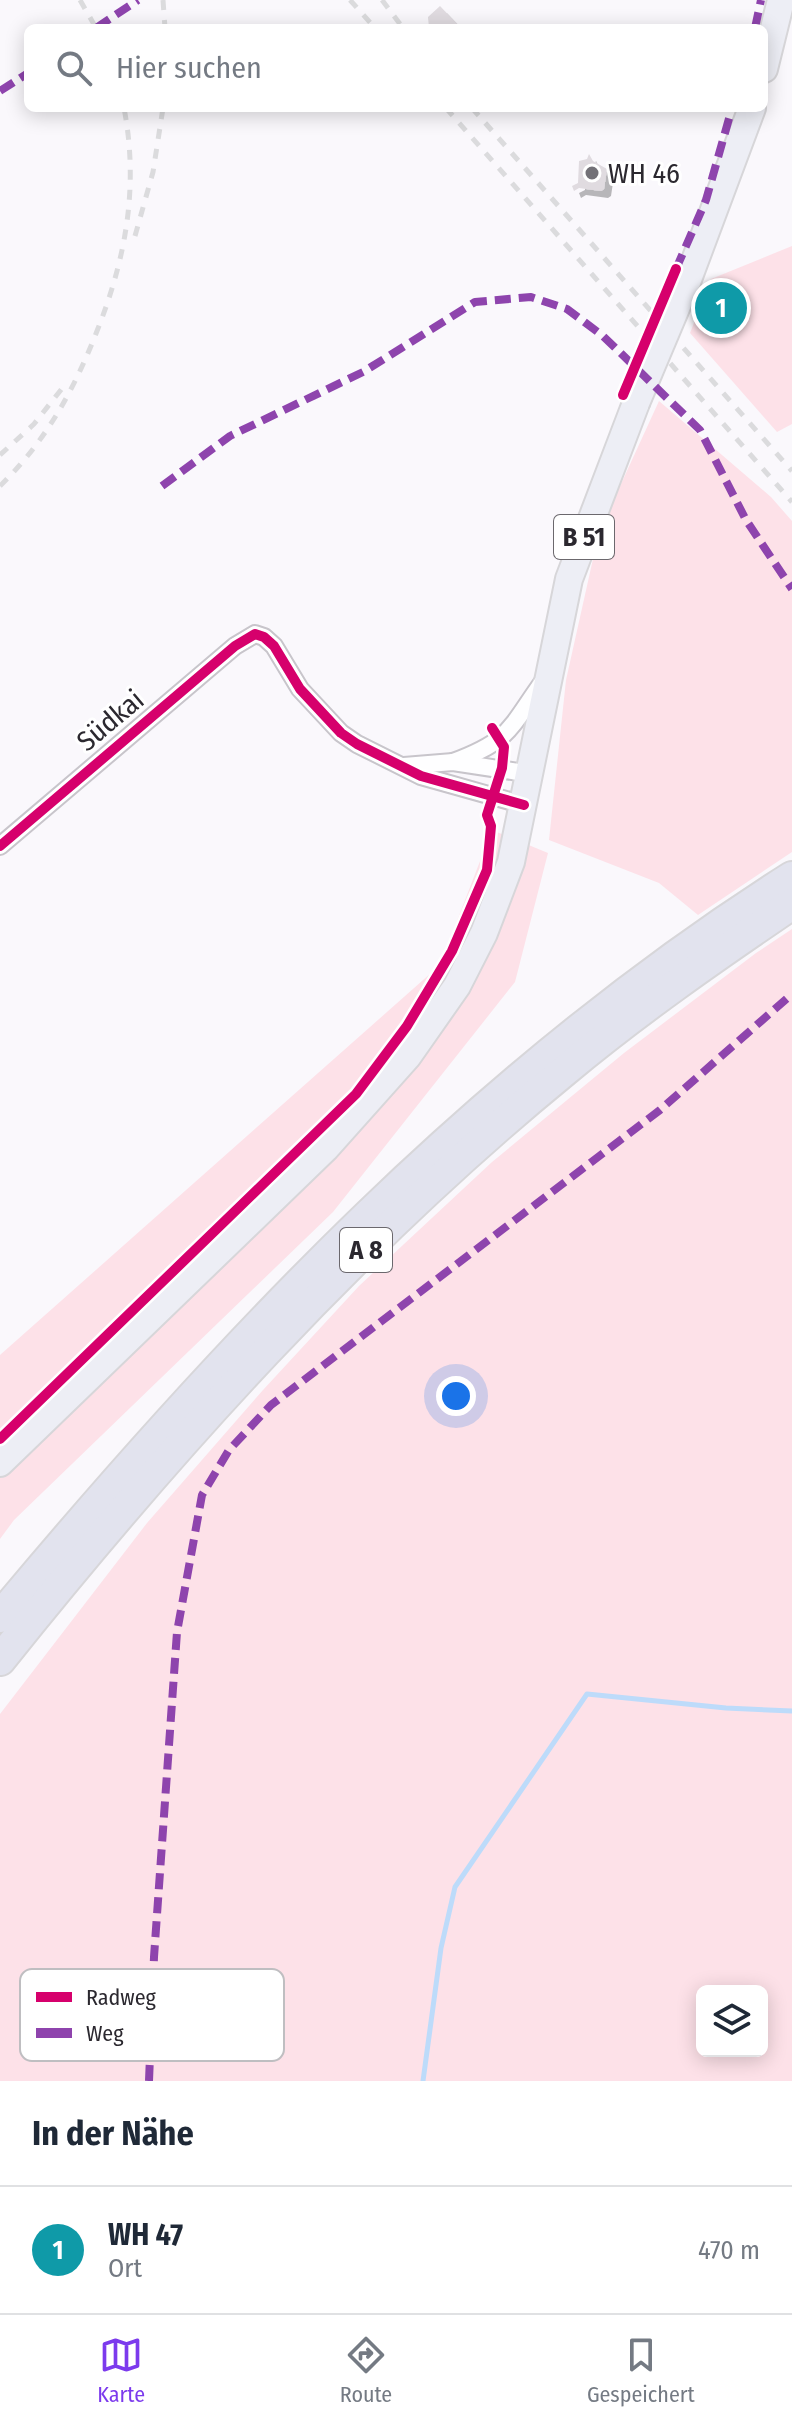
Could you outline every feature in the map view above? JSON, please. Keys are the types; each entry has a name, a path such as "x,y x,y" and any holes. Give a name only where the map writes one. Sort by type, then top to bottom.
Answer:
{"highway":[{"name":"A 8","path":"0,1617 125,1469 226,1358 375,1207 549,1053 632,989 792,877"},
{"name":"A 8","path":"0,1660 99,1539 187,1440 323,1293 389,1227 481,1141 564,1071 659,997 792,904"}],"main road":[{"path":"768,53 781,0"},
{"name":"B 51","path":"0,1463 325,1149 408,1056 457,986 484,933 511,862 573,565 687,282 751,112"}],"street":[{"name":"Südkai","path":"0,846 235,646 255,634 274,646 300,689 341,733 378,756 404,766"},
{"path":"453,762 476,754 508,733 548,675"},
{"path":"404,766 453,762 531,774"},
{"path":"404,766 421,776 524,805"}],"shaded area":[{"path":"792,246 792,424 777,432 690,333 711,279"},
{"path":"659,401 771,497 792,521 792,852 698,915 659,883 549,840 566,680 599,532"},
{"path":"492,830 548,853 515,982 333,1212 14,1520 0,1539 0,1355 440,965"},
{"path":"792,929 792,2081 0,2081 0,1714 147,1523 263,1390 359,1286 492,1162 624,1053"}],"building":[{"path":"440,6 457,24 429,24 428,17"},
{"name":"WH 46","path":"589,154 593,161 607,169 604,189 579,188 574,191 572,186 578,183 579,161 587,159"},
{"path":"723,291 739,309 735,310 733,318 711,321 709,327 705,326 701,299"}],"waterway":[{"path":"423,2081 441,1948 455,1887 587,1694 726,1708 792,1711"}],"railway":[{"path":"80,0 94,24"},
{"path":"163,0 165,24"},
{"path":"350,0 371,24"},
{"path":"382,0 400,24"},
{"path":"0,486 31,451 57,414 79,374 107,304 122,249 130,194 125,112"},
{"path":"135,236 153,172 162,112"},
{"path":"450,112 792,502"},
{"path":"476,112 792,471"},
{"path":"0,455 34,424 64,386"}],"marked path":[{"path":"102,24 138,0"},
{"path":"756,24 761,0"},
{"path":"0,91 24,76"},
{"path":"676,269 706,200 731,112"},
{"path":"162,486 230,436 363,372 475,302 531,297 567,309 603,336 700,430 746,520 792,589"},
{"path":"154,1969 177,1632 202,1495 229,1450 271,1405 660,1110 792,994"},
{"path":"149,2081 150,2061"}],"cycle path":[{"path":"623,395 676,269"},
{"path":"0,846 235,646 255,634 274,646 300,689 341,733 357,744 421,776 524,805"},
{"path":"0,1439 356,1094 407,1026 452,951 487,870 491,826 487,815 502,768 504,747 492,728"}],"place":[{"name":"WH 46","path":"592,173"},
{"name":"WH 47","path":"721,308"}]}
